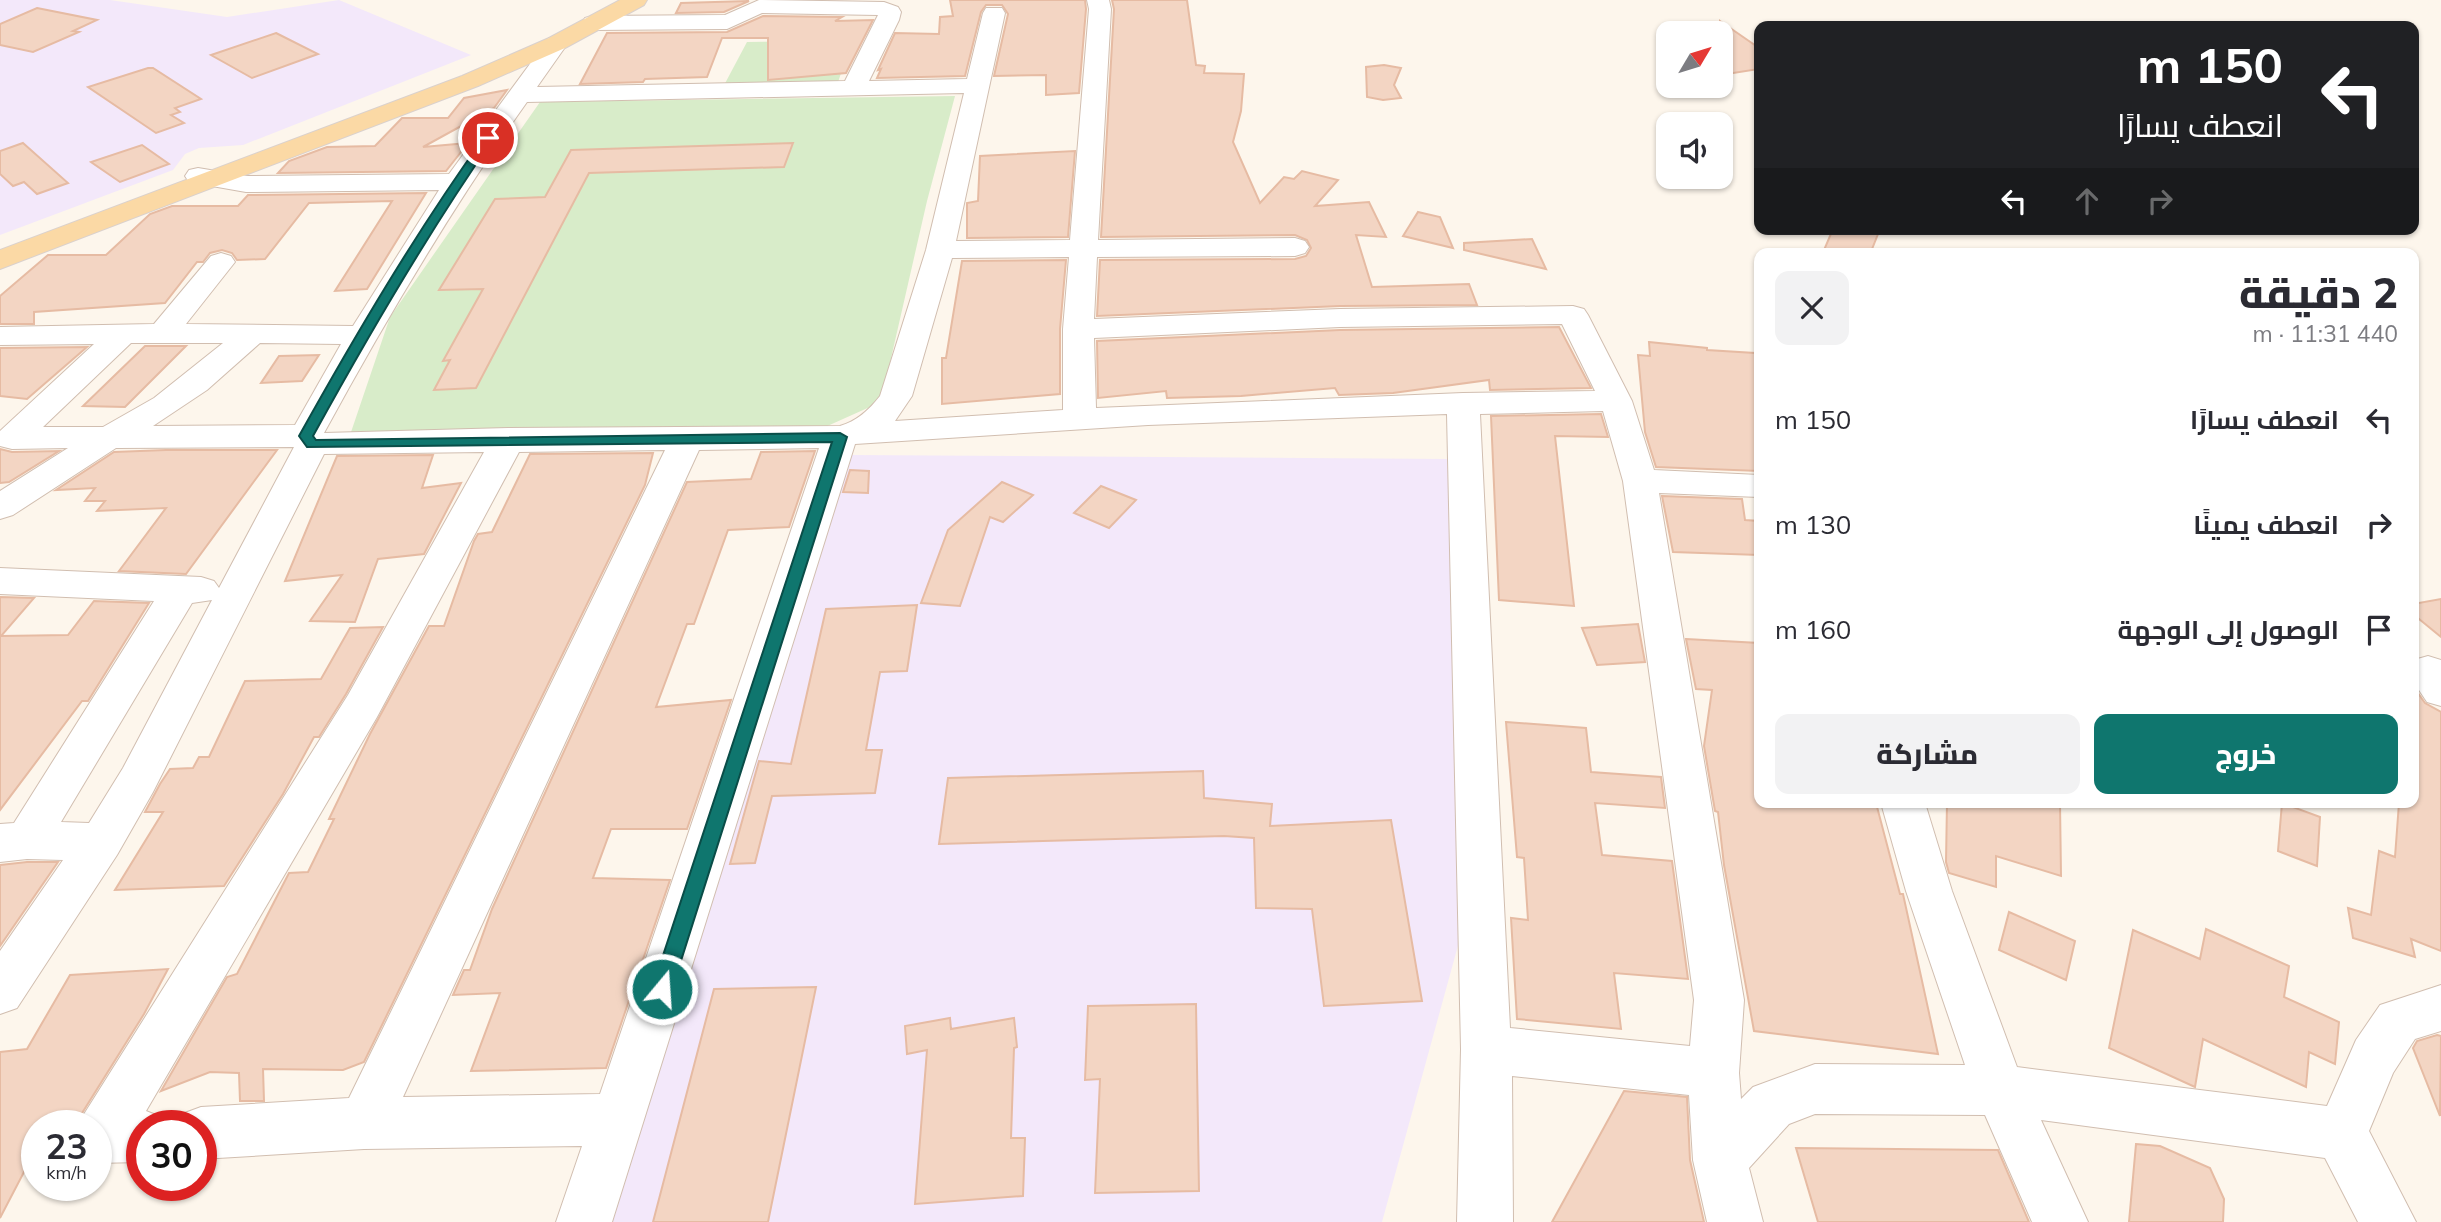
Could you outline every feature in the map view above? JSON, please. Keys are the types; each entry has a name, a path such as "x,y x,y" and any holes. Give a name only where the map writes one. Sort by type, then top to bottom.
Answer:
{"main road":[{"path":"0,260 508,55 613,0"},
{"path":"0,249 206,178 470,81 557,43 636,0"}],"street":[{"path":"1080,419 1078,329 1100,9 1098,0"},
{"path":"593,23 727,22 738,19 747,9 761,6 829,3 884,9 890,12 853,90"},
{"path":"584,1222 852,435 886,412 896,396 940,250 994,13"},
{"path":"0,992 101,842 138,780 362,335 457,182 557,43"},
{"path":"519,95 977,86"},
{"path":"206,178 246,184 457,182"},
{"path":"940,250 1295,247"},
{"path":"163,333 221,262"},
{"path":"1078,329 1340,318 1573,315 1616,401 1640,481 1719,1000 1713,1073 1720,1160 1735,1222"},
{"path":"0,336 163,333 362,335"},
{"path":"6,500 166,405 253,333"},
{"path":"122,334 12,438 687,440 917,432 1080,419 1463,403 1616,401"},
{"path":"1463,403 1486,1049 1485,1222"},
{"path":"126,1137 100,1139 363,710 451,554 508,439"},
{"path":"364,1123 687,440"},
{"path":"1640,481 1754,486"},
{"path":"0,581 235,590"},
{"path":"14,842 181,590"},
{"path":"1904,808 1929,891 2000,1090 2060,1222"},
{"path":"14,842 101,842"},
{"path":"2341,1134 2374,1057 2398,1021 2441,1008"},
{"path":"1486,1049 1713,1073"},
{"path":"1720,1160 1771,1105 1815,1089 2000,1090 2341,1134"},
{"path":"217,1132 364,1123 619,1120"},
{"path":"2341,1134 2388,1222"}],"shaded area":[{"path":"0,0 110,0 227,17 339,0 471,55 243,145 199,148 185,154 173,170 0,235"},
{"path":"850,455 1449,459 1462,931 1382,1222 605,1222"}],"green space":[{"path":"852,41 836,88 722,89 747,42"},
{"path":"955,96 927,201 881,402 814,432 349,438 390,317 540,102"}],"building":[{"path":"950,0 1085,0 1079,93 1046,95 1046,75 994,76 1008,14 1002,5 986,5 981,12 965,76 877,78 895,33 939,34 940,17 953,16"},
{"path":"1112,0 1187,0 1196,65 1205,66 1204,73 1244,74 1241,111 1233,142 1260,203 1284,177 1294,179 1302,171 1338,180 1315,206 1369,202 1386,237 1356,235 1372,287 1469,284 1477,305 1340,306 1097,316 1100,260 1295,259 1306,256 1311,248 1307,240 1295,235 1101,237 1114,9"},
{"path":"749,1 724,12 676,13 681,3"},
{"path":"37,8 97,20 73,31 79,32 33,52 0,45 0,24"},
{"path":"763,16 842,17 835,21 873,20 846,73 768,80 768,38 722,38 707,77 580,84 607,33 727,32"},
{"path":"1733,30 1754,45 1754,70 1733,73"},
{"path":"276,33 318,54 252,78 211,55"},
{"path":"1384,65 1401,68 1394,85 1401,98 1383,100 1367,97 1366,67"},
{"path":"153,68 201,99 175,108 180,112 171,115 184,123 156,133 88,87"},
{"path":"507,90 494,108 423,147 468,143 446,171 278,173 289,161 327,147 375,146 402,118 448,118 464,98"},
{"path":"23,143 68,183 37,194 24,182 13,186 0,174 0,151"},
{"path":"793,143 784,167 589,173 476,388 434,390 450,360 443,361 483,289 439,290 495,199 545,197 571,150"},
{"path":"142,145 169,164 120,182 91,162"},
{"path":"1075,151 1068,237 967,238 967,203 978,201 980,156"},
{"path":"426,193 367,289 335,291 392,201 309,203 265,259 237,260 232,253 222,250 210,253 203,262 197,262 165,303 34,312 34,324 0,324 0,296 48,255 106,255 150,214 172,206 238,206 248,195"},
{"path":"1418,212 1440,217 1453,248 1403,236"},
{"path":"1830,235 1878,235 1872,248 1825,248"},
{"path":"1532,239 1546,269 1464,250 1464,243"},
{"path":"1066,260 1060,329 1060,394 942,404 942,358 946,358 962,261"},
{"path":"1559,327 1591,388 1490,390 1489,380 1393,393 1339,395 1335,388 1241,396 1167,398 1166,391 1098,398 1097,341 1340,330"},
{"path":"1649,342 1754,353 1754,471 1656,467 1645,432 1638,355 1650,356"},
{"path":"145,346 186,346 125,407 83,406"},
{"path":"87,347 27,399 0,396 0,348"},
{"path":"319,355 302,381 261,383 279,356"},
{"path":"1601,414 1608,437 1555,436 1574,606 1499,600 1491,416"},
{"path":"0,449 12,452 59,451 9,482 0,483"},
{"path":"277,450 186,574 119,571 166,508 97,511 105,501 85,501 95,488 56,490 114,452"},
{"path":"815,451 789,527 728,530 694,624 687,624 656,707 731,700 687,829 611,829 593,878 670,880 606,1068 471,1071 500,993 453,995 464,970 470,970 492,909 687,482 751,479 761,452"},
{"path":"653,453 645,485 364,1062 343,1070 263,1069 264,1101 240,1101 239,1073 210,1072 161,1091 227,977 237,974 289,873 308,872 334,819 329,819 370,734 429,626 444,626 474,541 478,534 492,532 530,454"},
{"path":"433,455 422,488 461,483 424,554 378,559 355,622 310,621 342,575 285,581 337,456"},
{"path":"850,470 869,471 868,493 843,492"},
{"path":"1002,482 1033,495 1003,522 990,517 960,606 921,603 948,530"},
{"path":"1101,486 1136,500 1109,528 1074,513"},
{"path":"1662,496 1742,499 1745,520 1754,521 1754,555 1673,552"},
{"path":"0,597 34,598 1,636 68,635 94,601 149,603 88,701 82,701 0,810"},
{"path":"2441,599 2441,637 2419,619 2419,603"},
{"path":"917,605 907,671 880,672 866,750 882,750 875,793 772,796 755,863 730,864 759,761 791,764 826,609"},
{"path":"1638,624 1645,662 1597,665 1582,628"},
{"path":"383,627 346,694 319,737 314,737 283,794 224,886 115,890 163,812 145,812 160,784 170,769 193,768 199,757 209,757 245,681 321,679 350,628"},
{"path":"1686,639 1754,643 1754,808 1877,808 1900,894 1903,894 1938,1054 1754,1031 1724,865 1718,812 1715,811 1704,746 1712,690 1696,689"},
{"path":"2419,694 2425,703 2441,712 2441,951 2411,939 2415,957 2353,938 2348,908 2371,915 2379,851 2395,857 2399,808 2419,808"},
{"path":"1506,722 1586,728 1591,772 1661,777 1665,808 1595,803 1602,855 1672,861 1688,979 1614,973 1621,1029 1517,1019 1511,918 1528,920 1524,858 1517,857"},
{"path":"1203,771 1204,798 1272,804 1270,826 1391,820 1422,1001 1324,1006 1312,909 1256,908 1254,838 1224,836 939,844 948,778"},
{"path":"1947,808 2060,808 2061,876 1996,856 1996,887 1949,873 1946,862"},
{"path":"2282,808 2296,808 2320,817 2317,866 2278,851"},
{"path":"58,862 0,946 0,865"},
{"path":"2009,912 2075,941 2066,980 1999,950"},
{"path":"2206,929 2289,966 2284,997 2339,1022 2335,1064 2309,1052 2306,1087 2203,1039 2195,1087 2109,1048 2133,930 2200,959"},
{"path":"168,969 144,1014 84,1110 21,1110 21,1178 0,1218 0,1052 27,1049 70,975"},
{"path":"816,987 768,1222 653,1222 714,989"},
{"path":"1196,1004 1199,1191 1095,1193 1100,1079 1085,1080 1088,1006"},
{"path":"950,1018 951,1029 1014,1018 1017,1047 1014,1048 1011,1138 1025,1138 1023,1196 915,1204 927,1050 907,1054 905,1026"},
{"path":"2441,1036 2440,1116 2413,1048 2417,1041"},
{"path":"1624,1091 1687,1097 1690,1160 1704,1222 1552,1222"},
{"path":"2136,1144 2160,1146 2210,1168 2224,1199 2223,1222 2129,1222"},
{"path":"1796,1148 1998,1150 2029,1222 1818,1222"}],"route":[{"path":"488,138 457,182 362,335 306,436 312,444 508,439 840,437 662,989"}]}
